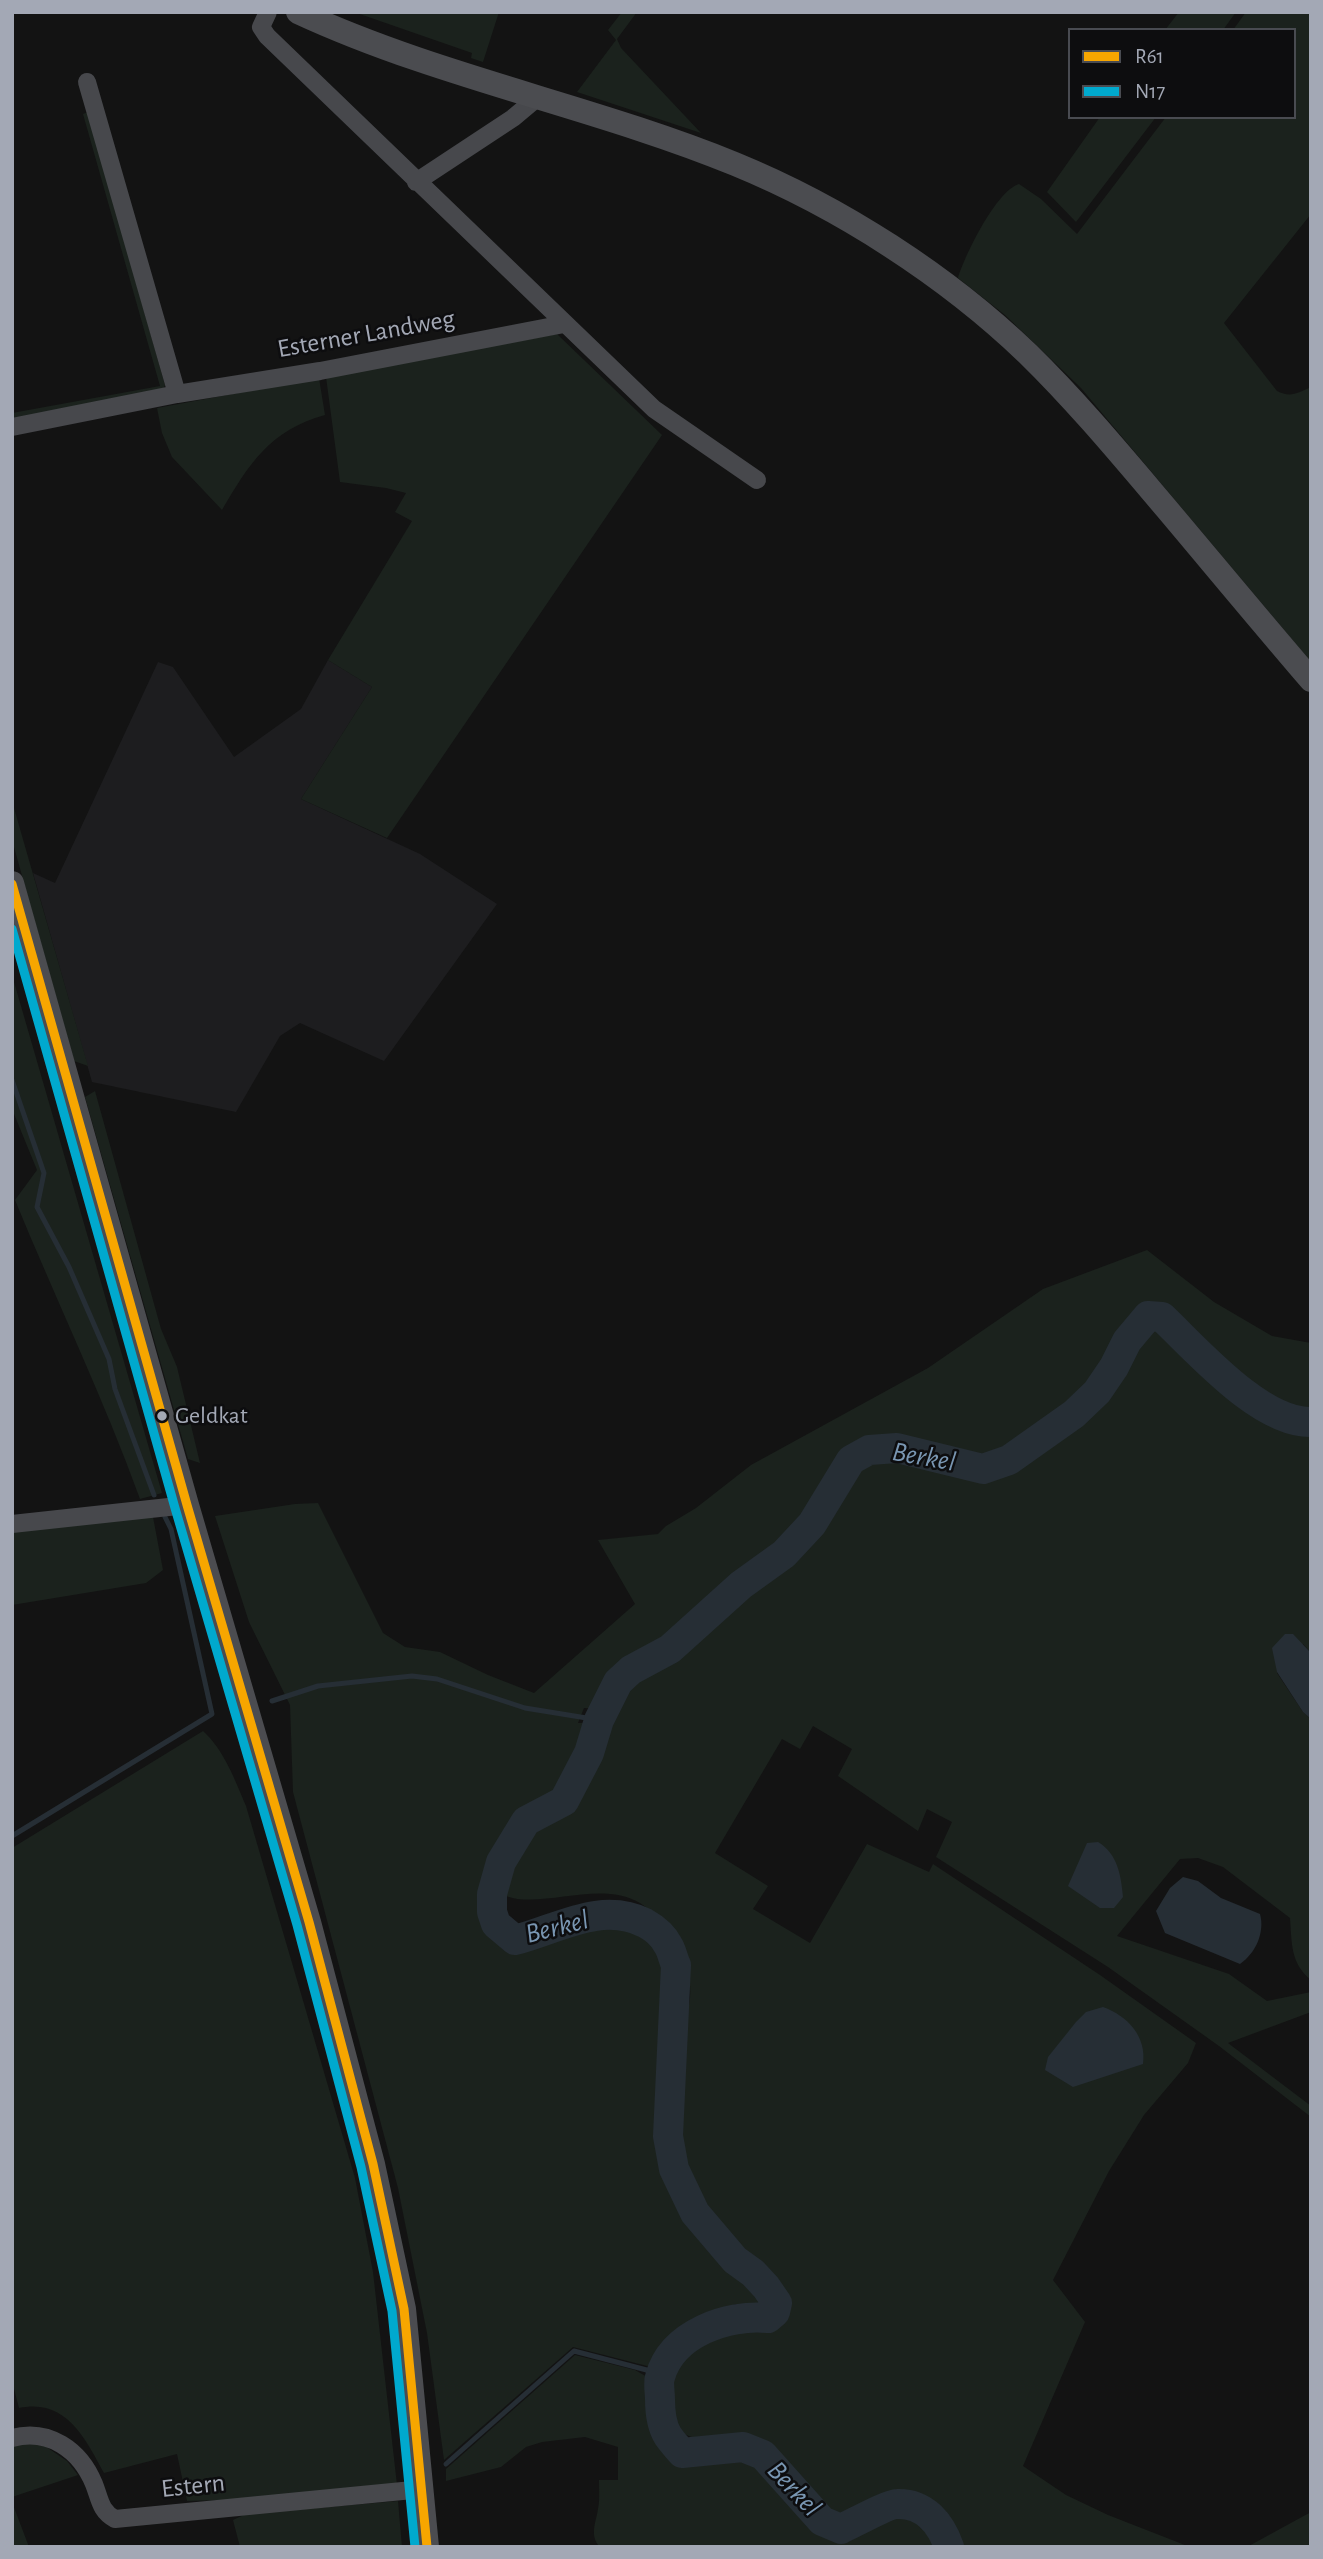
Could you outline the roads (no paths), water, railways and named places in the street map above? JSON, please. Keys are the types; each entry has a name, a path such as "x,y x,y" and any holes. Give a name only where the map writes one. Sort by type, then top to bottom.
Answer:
{"main road":[{"path":"298,12 379,46 615,121 737,164 862,229 946,286 1025,352 1071,397 1311,680"},
{"path":"12,883 187,1505 305,1909 373,2164 404,2309 427,2547"}],"street":[{"path":"268,12 261,27 267,36 564,324 654,409 757,480"},
{"path":"87,82 177,394"},
{"path":"416,182 513,118 538,97"},
{"name":"Esterner Landweg","path":"12,427 177,394 320,371 564,324"},
{"path":"12,1524 187,1505"},
{"name":"Estern","path":"12,2438 42,2435 69,2449 88,2473 102,2509 115,2519 423,2489"}],"waterway":[{"path":"12,1080 44,1173 37,1207 69,1267 109,1359 115,1389 154,1495"},
{"name":"Berkel","path":"949,2547 936,2523 916,2507 892,2505 841,2529 822,2521 763,2455 743,2447 682,2453 668,2436 661,2418 659,2382 666,2362 676,2349 689,2338 719,2323 736,2319 768,2318 775,2312 777,2303 766,2287 735,2260 695,2213 674,2169 668,2136 676,1965 666,1941 645,1923 612,1915 580,1919 515,1940 496,1924 492,1912 492,1894 501,1862 526,1821 564,1801 589,1753 599,1720 618,1682 631,1670 670,1649 741,1585 784,1554 812,1524 851,1460 869,1450 897,1448 983,1469 1009,1460 1074,1414 1097,1392 1127,1341 1148,1316 1162,1317 1211,1365 1251,1398 1271,1411 1291,1419 1311,1422"},
{"path":"12,1836 212,1714 171,1529 165,1517"},
{"path":"272,1701 318,1686 412,1676 437,1679 525,1708 599,1720"},
{"path":"446,2464 574,2351 662,2374"}],"place":[{"name":"Geldkat","path":"162,1416"}]}
